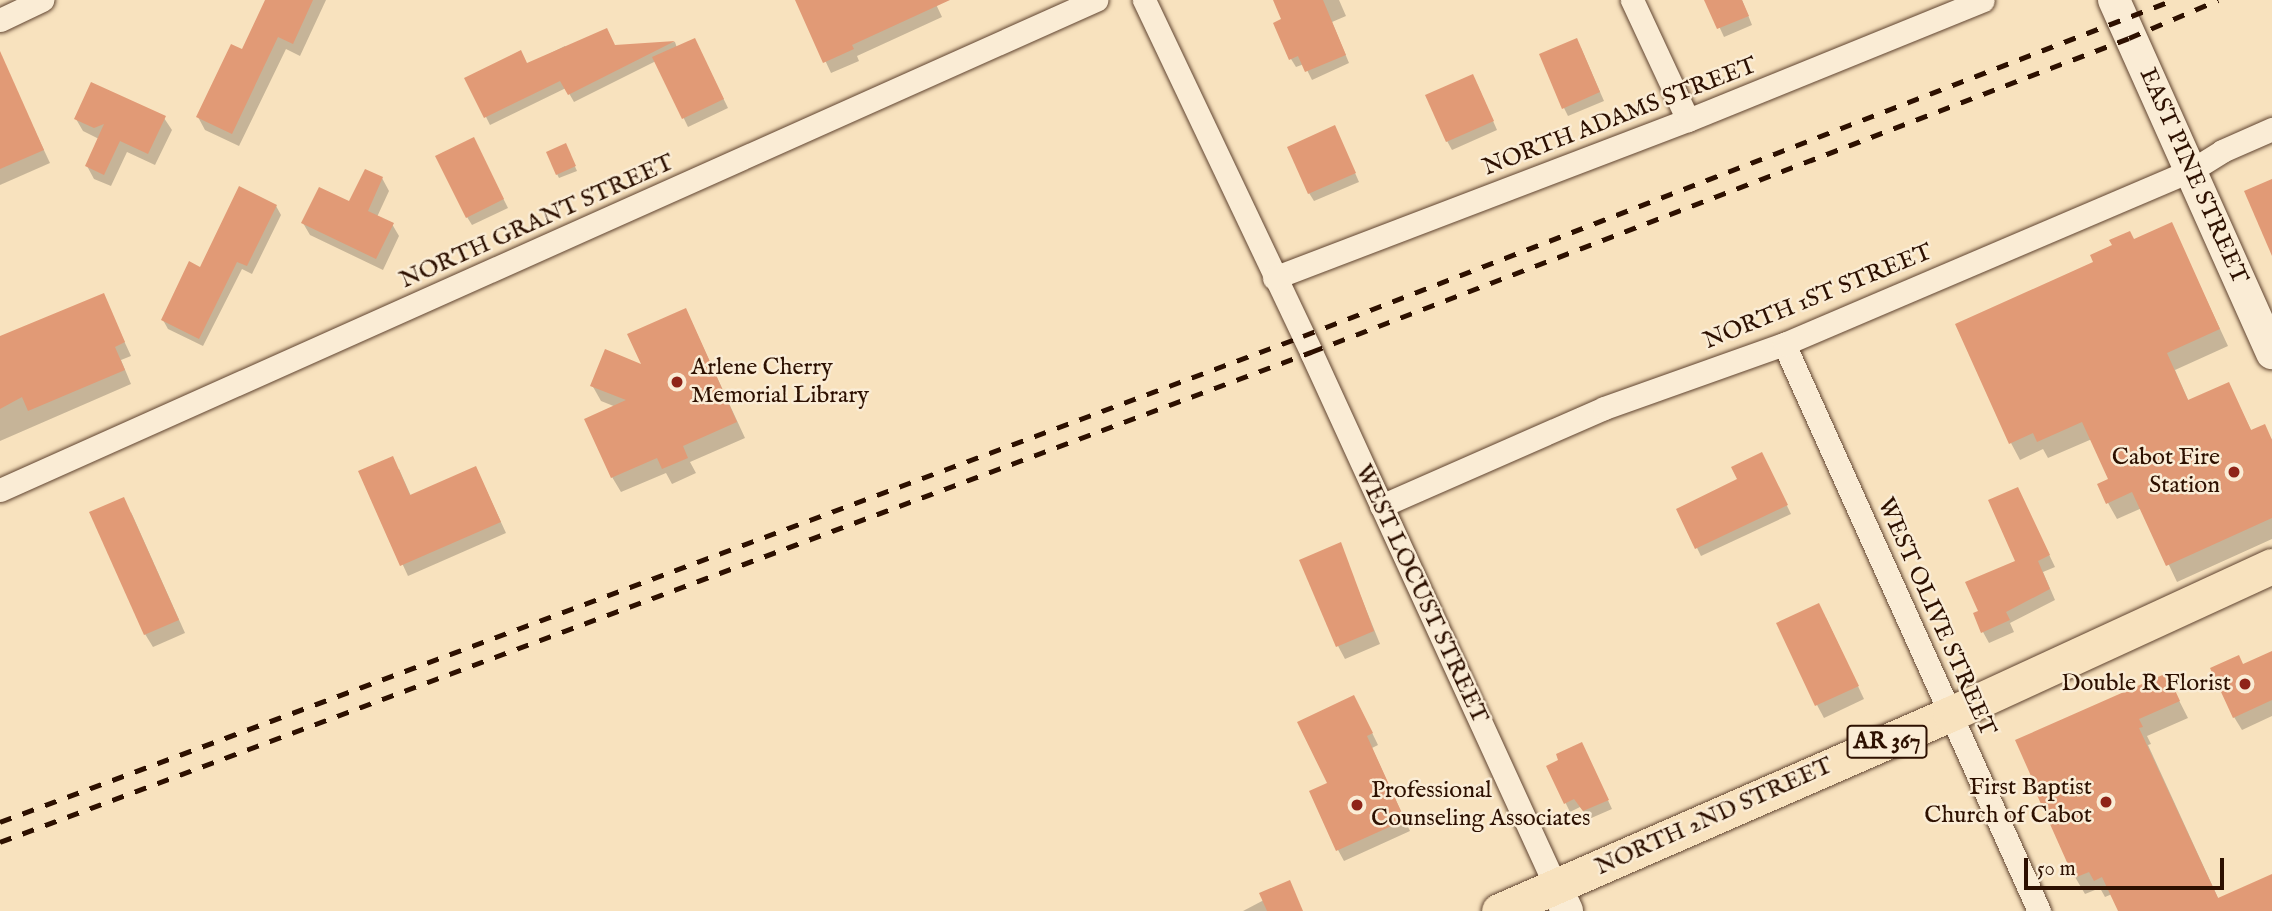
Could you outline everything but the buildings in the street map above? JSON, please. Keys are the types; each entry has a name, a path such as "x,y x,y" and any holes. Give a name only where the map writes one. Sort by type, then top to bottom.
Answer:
{"main road":[{"name":"EAST PINE STREET","path":"2114,0 2272,353"},
{"name":"NORTH 2ND STREET","path":"1499,911 1561,899 1950,714 2272,566"}],"street":[{"path":"0,20 42,0"},
{"name":"NORTH GRANT STREET","path":"0,490 1096,0"},
{"name":"WEST LOCUST STREET","path":"1144,0 1561,899"},
{"path":"1632,0 1688,120"},
{"name":"NORTH ADAMS STREET","path":"1274,278 1688,120 1983,0"},
{"name":"NORTH 1ST STREET","path":"1381,506 1604,408 1784,344 2192,170 2222,151 2272,129"},
{"name":"WEST OLIVE STREET","path":"1784,344 2039,911"}],"railway":[{"path":"0,822 1303,336 2173,0"},
{"path":"0,842 1311,352 2129,38 2218,0"}],"place":[{"name":"Arlene Cherry Memorial Library","path":"677,382"},
{"name":"Cabot Fire Station","path":"2234,472"},
{"name":"Double R Florist","path":"2245,684"},
{"name":"First Baptist Church of Cabot","path":"2106,802"},
{"name":"Professional Counseling Associates","path":"1357,805"}]}
